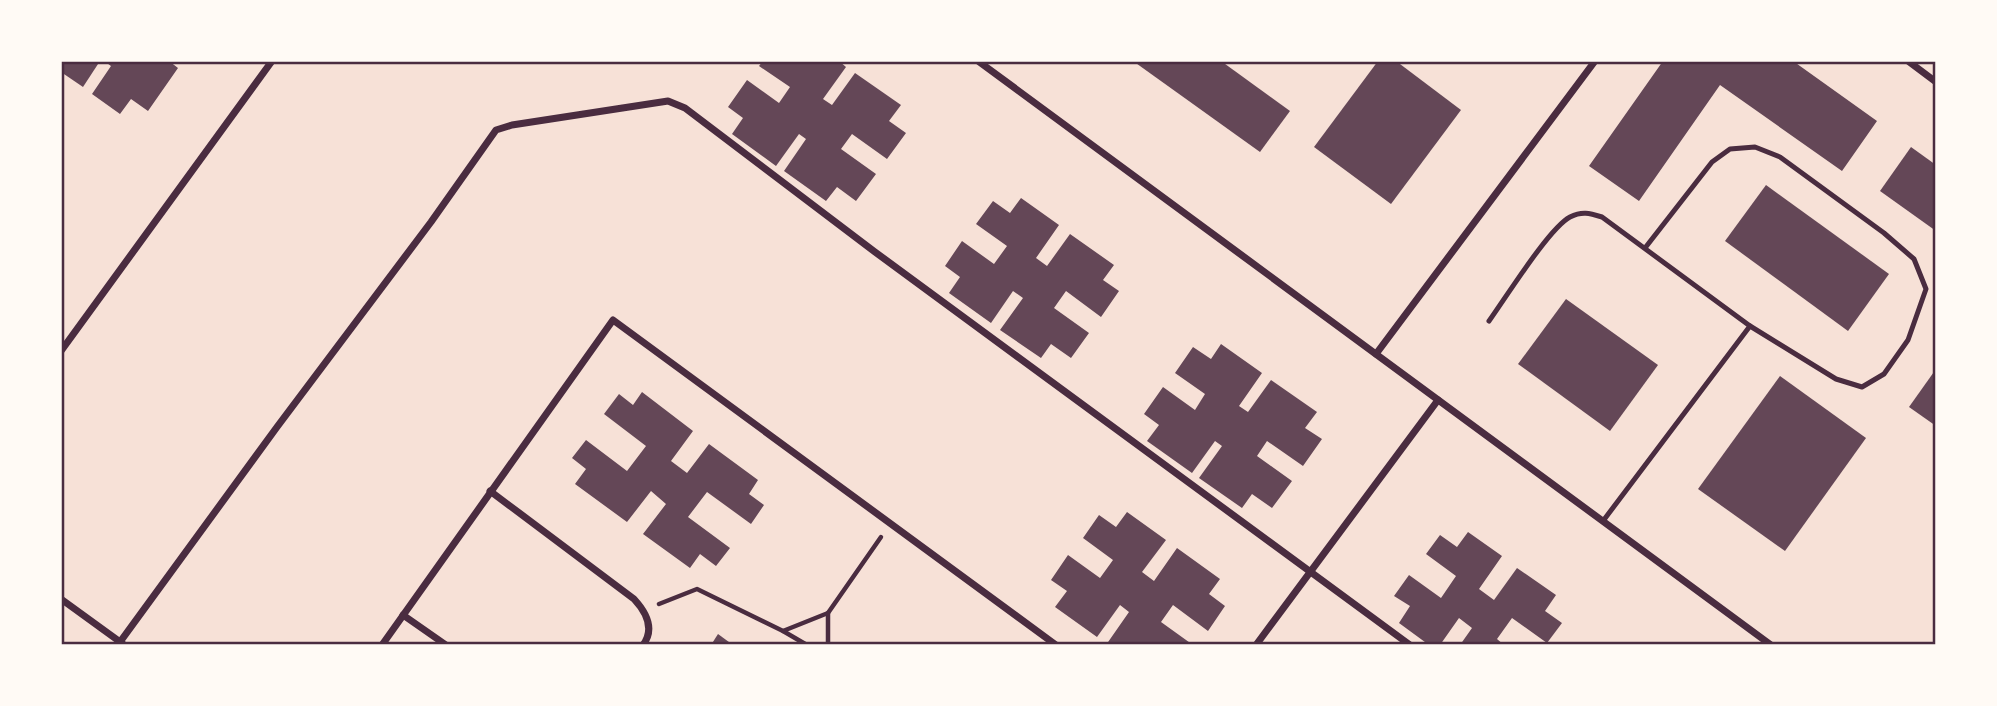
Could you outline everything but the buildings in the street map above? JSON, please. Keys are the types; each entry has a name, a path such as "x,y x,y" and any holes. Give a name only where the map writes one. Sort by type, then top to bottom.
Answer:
{"street":[{"path":"61,351 272,61"},
{"path":"978,61 1771,645"},
{"path":"1376,354 1595,61"},
{"path":"1908,61 1936,82"},
{"path":"61,599 122,643 496,130 512,125 668,101 685,108 875,252 1410,645"},
{"path":"382,645 613,320 1056,645"},
{"path":"1256,645 1438,400"},
{"path":"490,491 634,599 649,624 648,638 643,645"},
{"path":"403,615 446,645"}],"lane":[{"path":"1489,321 1551,234 1568,218 1585,212 1602,216 1749,326 1836,379 1862,387 1884,374 1908,340 1926,289 1914,259 1884,233 1780,157 1755,147 1730,149 1712,162 1645,248"},
{"path":"1603,521 1749,326"}],"path":[{"path":"783,631 828,613 889,525"},
{"path":"643,610 697,589 807,645"},
{"path":"828,613 828,645"}]}
